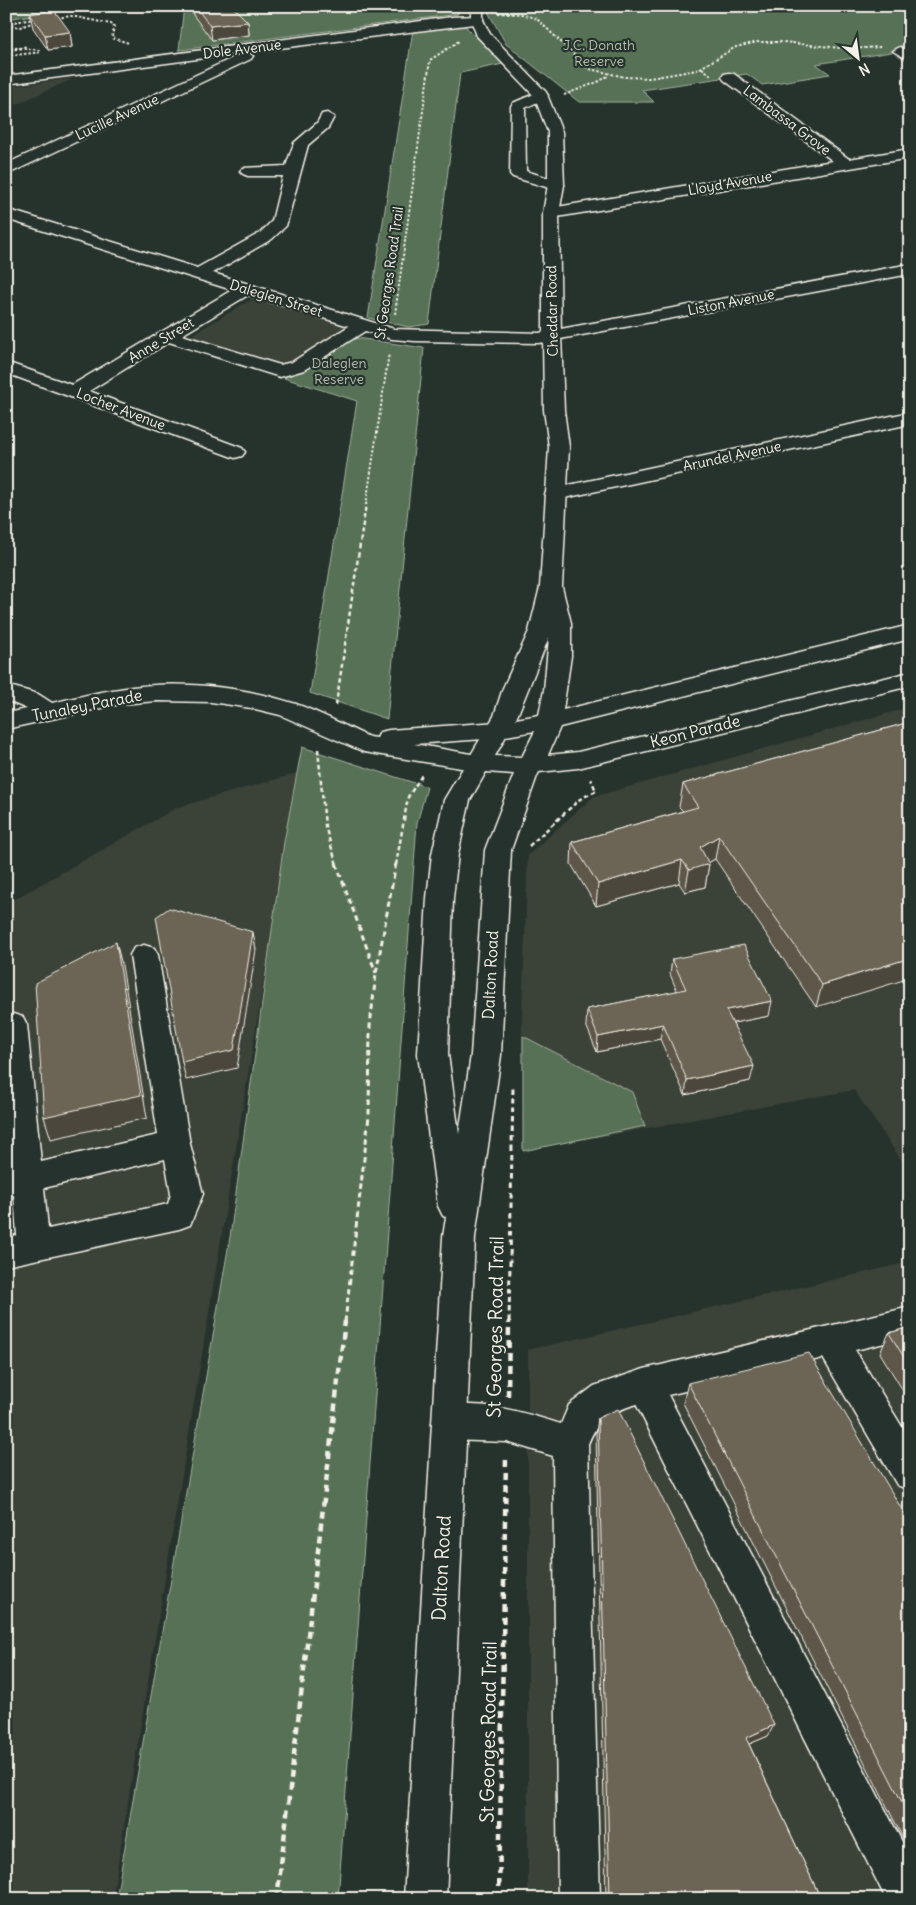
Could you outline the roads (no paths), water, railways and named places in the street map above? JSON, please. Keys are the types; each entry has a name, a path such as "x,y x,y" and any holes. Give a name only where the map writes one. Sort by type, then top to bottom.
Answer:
{"street":[{"name":"Dole Avenue","path":"6,80 458,20 477,13"},
{"name":"Cheddar Road","path":"477,13 484,36 493,47 525,76 541,95 555,132 556,185 551,213 554,410 544,447 546,472 555,494 551,587 535,646 498,730"},
{"name":"Lucille Avenue","path":"6,170 270,45"},
{"path":"203,54 227,65"},
{"name":"Lambassa Grove","path":"729,77 846,164"},
{"path":"541,95 518,106 518,174 556,185"},
{"name":"Cheddar Road","path":"549,113 543,131 541,180 551,213"},
{"path":"199,274 266,236 280,223 301,142 323,125 327,117"},
{"name":"Lloyd Avenue","path":"551,213 910,153"},
{"path":"248,171 292,171"},
{"name":"Daleglen Street","path":"6,214 392,334 539,338 552,336"},
{"name":"Liston Avenue","path":"552,336 910,269"},
{"name":"Anne Street","path":"74,392 247,288"},
{"path":"168,336 268,369 280,371 298,366 362,325"},
{"name":"Locher Avenue","path":"6,367 235,452"},
{"name":"Arundel Avenue","path":"555,494 910,418"},
{"name":"Cheddar Road","path":"550,722 560,656 559,616 551,587"},
{"path":"498,730 550,722 909,634"},
{"name":"Keon Parade","path":"479,763 530,765 590,758 910,679"},
{"path":"6,692 30,699 47,711"},
{"name":"Tunaley Parade","path":"6,720 102,698 136,694 212,694 251,700 281,708 315,720 340,734 372,746 436,758 479,763"},
{"name":"Dalton Road","path":"425,1899 459,1237 486,1055 493,908 498,850 520,789 530,765 541,747 550,722"},
{"name":"Dalton Road","path":"459,1237 433,1054 440,898 450,824 460,793 498,730"},
{"name":"Tunaley Parade","path":"340,734 383,738 498,730"},
{"path":"13,1025 20,1249 179,1215 187,1194 180,1158 175,1144 144,955"},
{"path":"18,1181 175,1144"},
{"path":"579,1899 570,1444 581,1417 606,1398 644,1386 910,1322"},
{"path":"831,1341 910,1473"},
{"path":"644,1386 908,1899"},
{"path":"449,1423 507,1425 570,1444"}],"park label":[{"name":"J.C. Donath Reserve","path":"599,54"},
{"name":"Daleglen Reserve","path":"339,372"}]}
